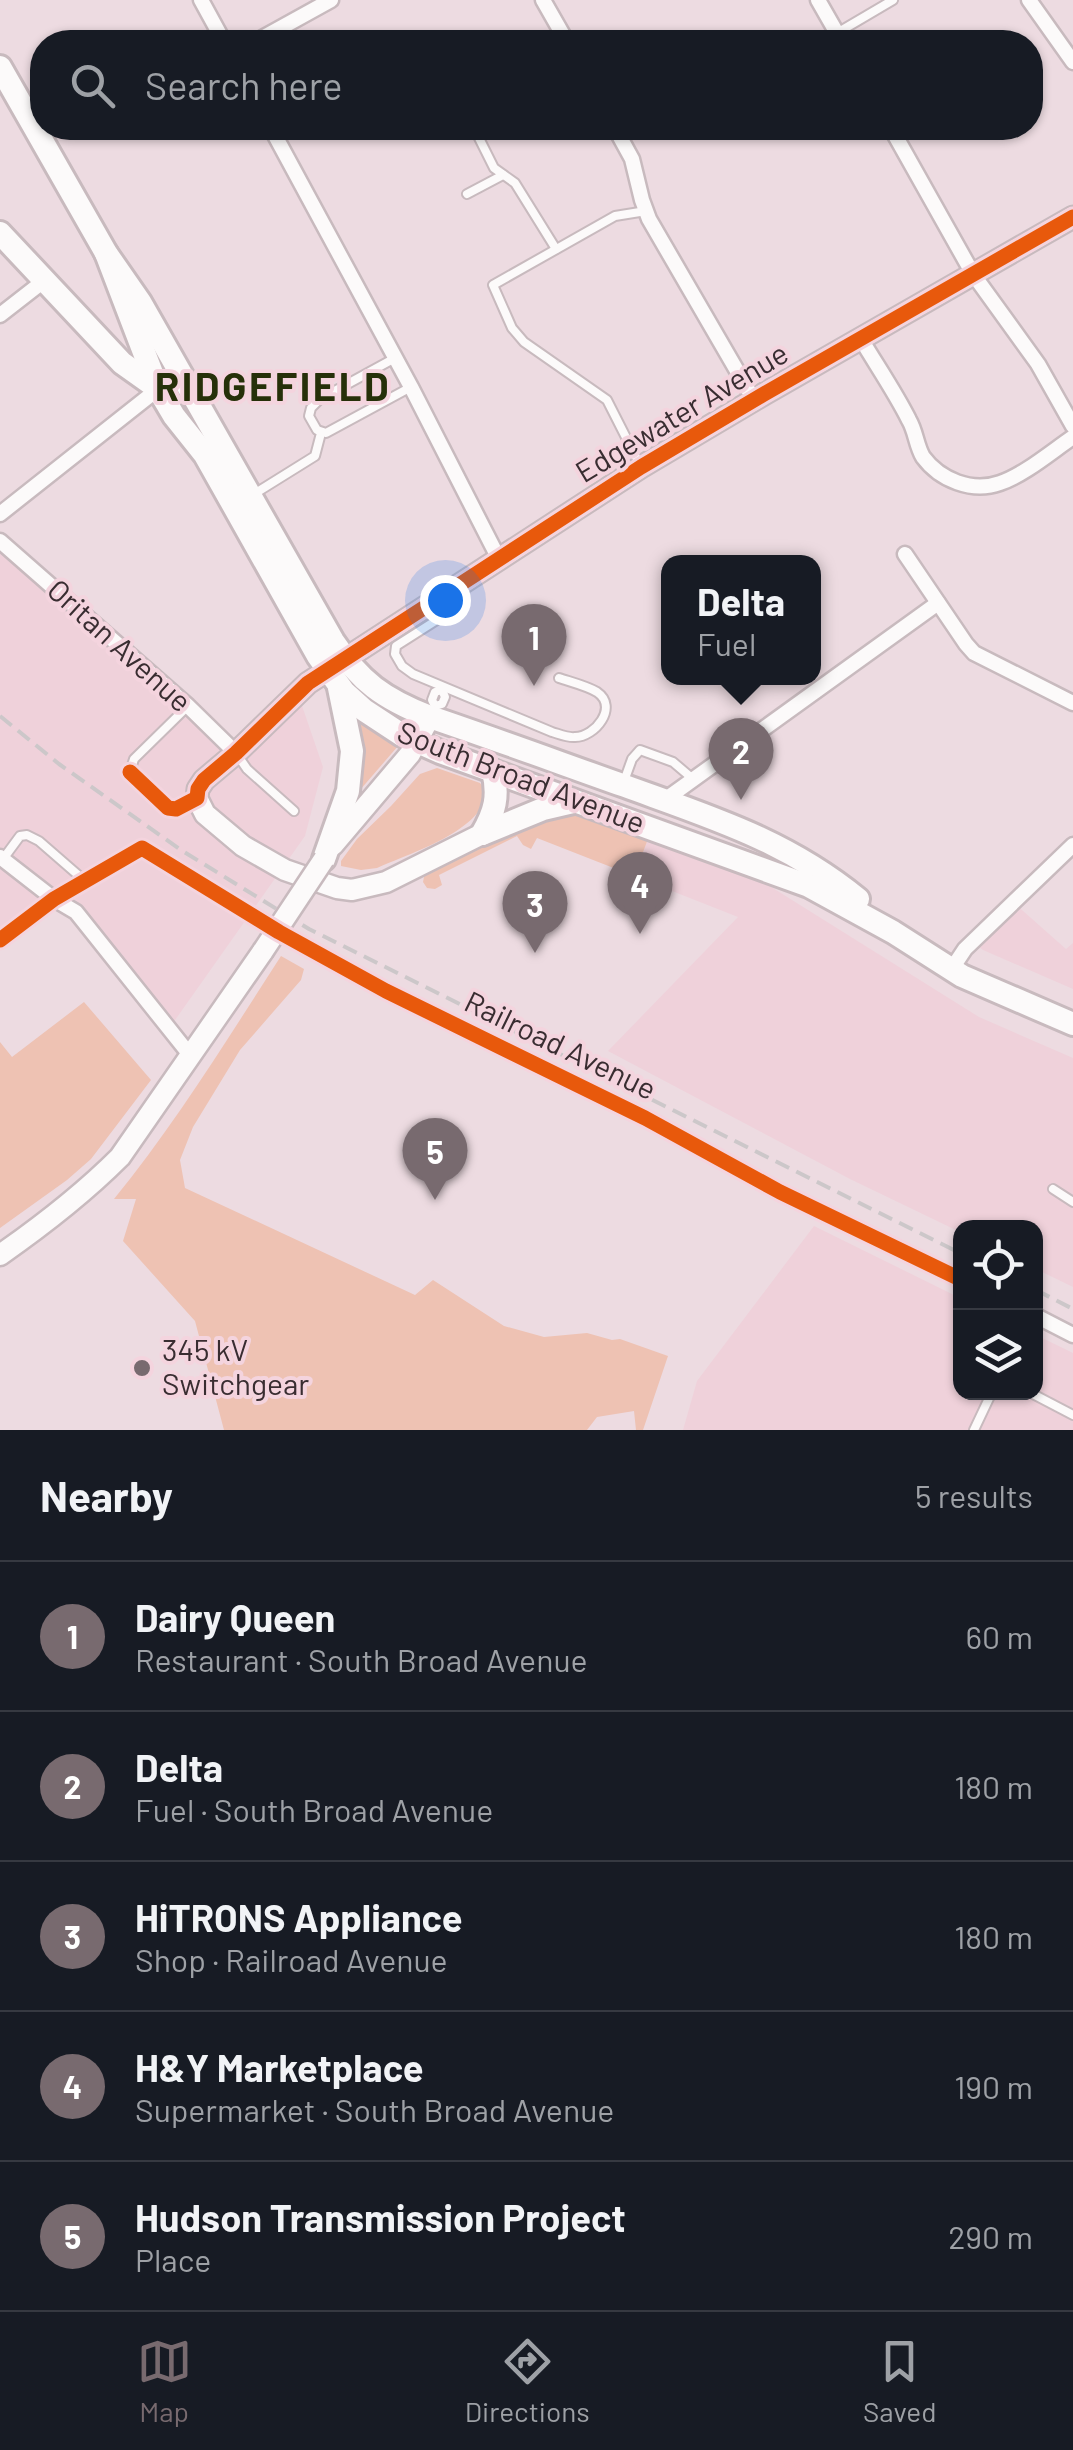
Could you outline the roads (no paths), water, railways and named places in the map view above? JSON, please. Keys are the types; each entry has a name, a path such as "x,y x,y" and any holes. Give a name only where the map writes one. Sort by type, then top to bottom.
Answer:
{"main road":[{"path":"0,67 30,120"},
{"path":"42,140 106,253 140,302 218,442"},
{"path":"0,232 122,362 196,417 218,442"},
{"path":"106,253 158,389"},
{"name":"South Broad Avenue","path":"158,389 205,456 350,698 372,716 418,743 795,880 894,932"},
{"name":"South Broad Avenue","path":"218,442 333,641 337,671"},
{"path":"324,858 348,791 352,752 337,671"},
{"name":"South Broad Avenue","path":"337,671 396,702 753,832 792,853 854,896 894,932"},
{"path":"482,834 496,804 493,771"},
{"path":"635,822 654,816 666,800"},
{"path":"482,834 544,809 575,802"},
{"path":"894,932 951,970 1073,1024"}],"street":[{"path":"200,0 217,30"},
{"path":"277,30 331,0"},
{"path":"542,0 560,30"},
{"path":"818,0 835,30"},
{"path":"1030,0 1073,62"},
{"path":"276,140 388,361 499,559"},
{"path":"622,140 632,158 646,212 754,400"},
{"path":"898,140 974,274 1038,364 1073,426"},
{"name":"Edgewater Avenue","path":"197,798 204,780 308,684 337,671 641,467 1073,216"},
{"path":"0,315 45,280"},
{"path":"861,339 912,425 923,456 946,478 976,486 1004,482 1073,437"},
{"path":"0,514 158,389"},
{"name":"Oritan Avenue","path":"0,541 236,753"},
{"path":"905,554 974,653 1073,703"},
{"path":"666,800 938,603"},
{"path":"0,1255 59,1213 120,1158 324,858 418,743 432,712"},
{"path":"130,772 168,808 176,810 197,798 205,814 242,846 325,886 352,890 386,882 482,834"},
{"path":"951,970 965,949 1073,845"},
{"name":"Railroad Avenue","path":"85,881 142,848 279,932 386,991 953,1276"},
{"path":"1,858 76,912 190,1055"},
{"path":"0,940 85,881"},
{"path":"1043,1320 1073,1335"}],"lane":[{"path":"851,30 894,0"},
{"path":"480,140 494,168 514,183 556,250"},
{"path":"468,194 504,175"},
{"path":"641,467 607,400 524,342 512,328 493,285 615,216 646,212"},
{"path":"250,496 316,456 321,436 309,416 314,403 388,361"},
{"path":"321,436 404,391"},
{"path":"440,618 396,646 395,654 402,666 443,688 552,732 580,737 604,718 605,701 598,693 559,678"},
{"path":"432,712 442,704 443,688"},
{"path":"130,772 134,759 188,706"},
{"path":"543,756 552,732"},
{"path":"622,785 640,750 673,762 693,779"},
{"path":"236,753 247,769 294,810"},
{"path":"1,858 20,836 27,835 85,881"},
{"path":"1053,1189 1073,1202"},
{"path":"1043,1399 1073,1415"},
{"path":"974,1430 988,1400"}],"railway":[{"path":"0,716 59,764 181,850 309,929 953,1250"},
{"path":"1043,1294 1073,1309"}],"place":[{"name":"Dairy Queen","path":"534,686"},
{"name":"Delta","path":"741,800"},
{"name":"H&Y Marketplace","path":"640,934"},
{"name":"HiTRONS Appliance","path":"535,953"},
{"name":"Hudson Transmission Project","path":"435,1200"},
{"name":"345 kV Switchgear","path":"142,1368"}],"district":[{"name":"RIDGEFIELD","path":"273,387"}]}
